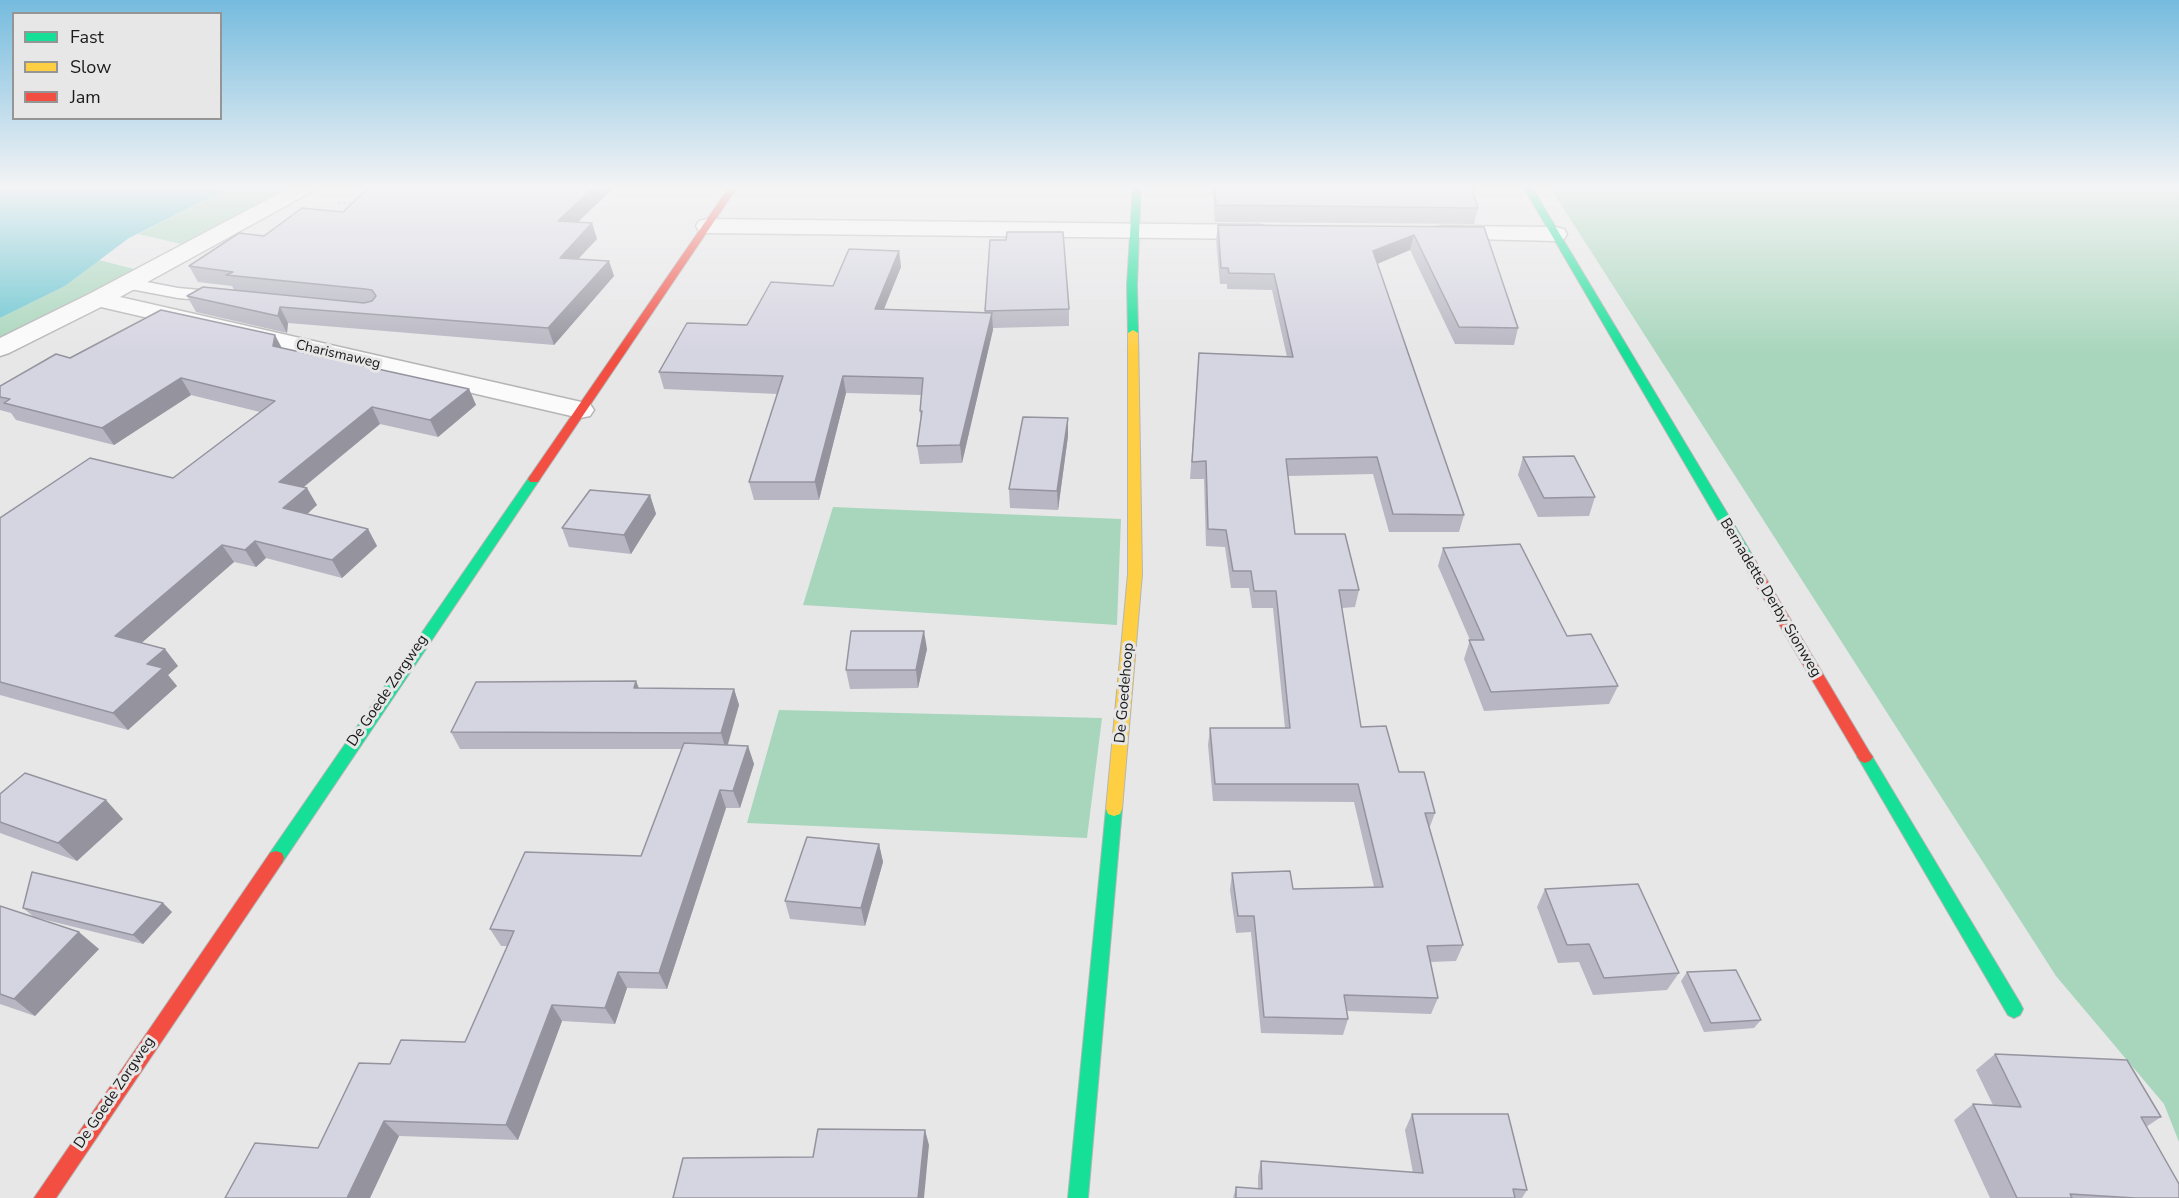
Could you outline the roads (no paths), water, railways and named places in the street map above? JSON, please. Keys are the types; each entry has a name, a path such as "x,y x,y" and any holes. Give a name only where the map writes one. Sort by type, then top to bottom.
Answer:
{"street":[{"path":"0,348 98,299 204,242"},
{"name":"De Goede Zorgweg","path":"44,1198 579,410 696,242"},
{"name":"De Goedehoop","path":"1078,1198 1135,574 1132,285 1135,242"},
{"name":"Bernadette Derby Sionweg","path":"1561,242 2014,1009"},
{"name":"Charismaweg","path":"98,299 579,410"}],"lane":[{"path":"126,283 178,293 235,299"}],"water":[{"path":"0,242 124,242 65,286 0,318"}]}
